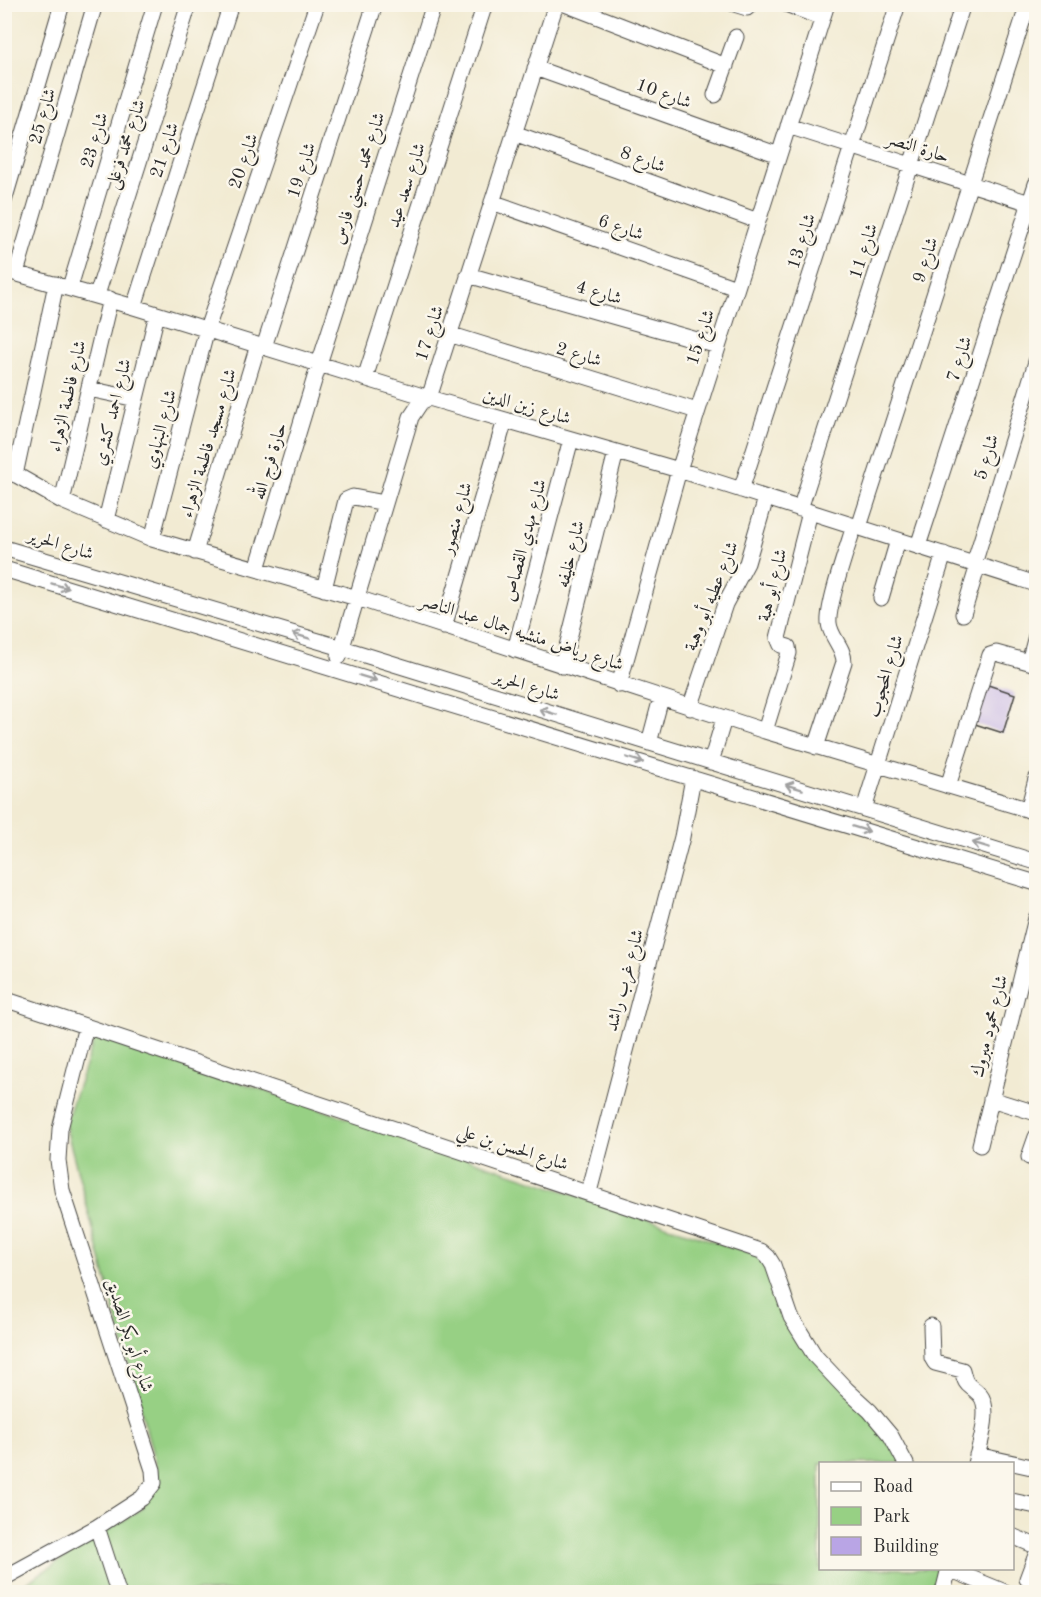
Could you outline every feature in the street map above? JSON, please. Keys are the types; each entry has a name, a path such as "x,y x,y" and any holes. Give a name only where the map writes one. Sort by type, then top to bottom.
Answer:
{"street":[{"path":"4,201 62,4"},
{"name":"شارع 25","path":"10,271 95,4"},
{"name":"شارع 23","path":"10,472 63,286 155,4"},
{"name":"شارع محمد فرغلى","path":"104,297 189,4"},
{"name":"شارع 21","path":"134,307 231,4"},
{"name":"شارع 20","path":"207,329 317,4"},
{"name":"شارع 19","path":"261,346 375,4"},
{"name":"شارع محمد حسني فارس","path":"319,364 434,4"},
{"name":"شارع سعد عيد","path":"365,378 485,4"},
{"name":"شارع 17","path":"336,668 411,417 421,402 429,398 556,4"},
{"path":"565,4 726,66"},
{"path":"734,4 742,8 747,8 751,4"},
{"path":"786,4 825,11"},
{"name":"شارع 13","path":"741,490 898,4"},
{"name":"شارع 11","path":"805,510 963,4"},
{"name":"شارع 9","path":"816,747 844,662 842,649 830,630 829,613 1028,4"},
{"name":"شارع 15","path":"619,685 697,411 825,11"},
{"path":"715,95 736,37"},
{"name":"شارع 10","path":"536,68 779,155"},
{"name":"حارة النصر","path":"788,126 1033,204"},
{"name":"شارع 8","path":"514,134 758,220"},
{"name":"شارع 7","path":"918,546 1033,204 1036,184"},
{"name":"شارع 6","path":"492,202 736,288"},
{"name":"شارع زين الدين","path":"10,271 104,297 429,398 679,470 1036,584"},
{"name":"شارع 4","path":"468,275 718,346"},
{"name":"شارع فاطمة الزهراء","path":"63,501 89,389 104,297"},
{"name":"شارع احمد كشري","path":"106,520 157,314"},
{"name":"شارع البنهاوي","path":"152,539 207,329"},
{"name":"شارع 2","path":"449,334 697,411"},
{"name":"شارع مسجد فاطمة الزهراء","path":"195,552 261,346"},
{"name":"شارع 5","path":"963,614 1036,362"},
{"name":"حارة فرج الله","path":"257,569 319,364"},
{"path":"89,389 136,399"},
{"name":"شارع منصور","path":"444,627 505,420"},
{"name":"شارع مهدي القصاص","path":"515,650 571,439"},
{"name":"شارع خليفه","path":"562,666 616,452"},
{"name":"شارع رياض منشيه جمال عبد الناصر","path":"10,472 63,501 152,539 357,598 661,699 1032,811"},
{"path":"324,589 346,500 353,497 385,503"},
{"name":"شارع عطيه أبو وهبة","path":"690,708 725,604 747,563 766,498"},
{"name":"شارع أبو هبة","path":"765,731 789,653 788,647 781,645 778,638 805,510"},
{"path":"881,598 898,540"},
{"name":"شارع الحرير","path":"4,548 342,648 1036,862"},
{"name":"شارع المحجوب","path":"864,809 944,554"},
{"path":"4,569 336,668 1036,883"},
{"path":"143,610 149,591"},
{"path":"948,786 990,655 996,653 1033,663 1036,636"},
{"path":"649,743 661,699"},
{"path":"711,762 724,718"},
{"path":"575,742 581,722"},
{"path":"603,750 609,730"},
{"name":"شارع غرب راشد","path":"589,1192 682,837 693,778"},
{"path":"1032,811 1036,779"},
{"name":"شارع محمود مبروك","path":"980,1145 1036,918"},
{"name":"شارع الحسن بن علي","path":"4,999 761,1251 773,1265 791,1317 815,1356 870,1411 891,1436 905,1462"},
{"name":"شارع أبو بكر الصديق","path":"4,1578 97,1527 142,1498 154,1483 146,1447 62,1190 58,1160 60,1129 86,1026"},
{"path":"991,1099 1036,1113"},
{"path":"1029,1156 1036,1137"},
{"path":"931,1326 932,1358 935,1363 962,1370 965,1384 981,1396 985,1417 976,1459 996,1462"},
{"path":"1014,1465 1036,1468"},
{"path":"1014,1501 1036,1506"},
{"path":"97,1527 118,1593"},
{"path":"1014,1537 1036,1546"},
{"path":"1027,1579 1036,1555"},
{"path":"944,1593 949,1570"},
{"path":"951,1570 1005,1593"}],"green space":[{"path":"96,1034 773,1261 795,1324 914,1462 819,1462 819,1570 945,1570 940,1592 11,1592 143,1508 157,1470 65,1124"}],"building":[{"path":"988,685 1015,694 1003,733 975,724"}]}
